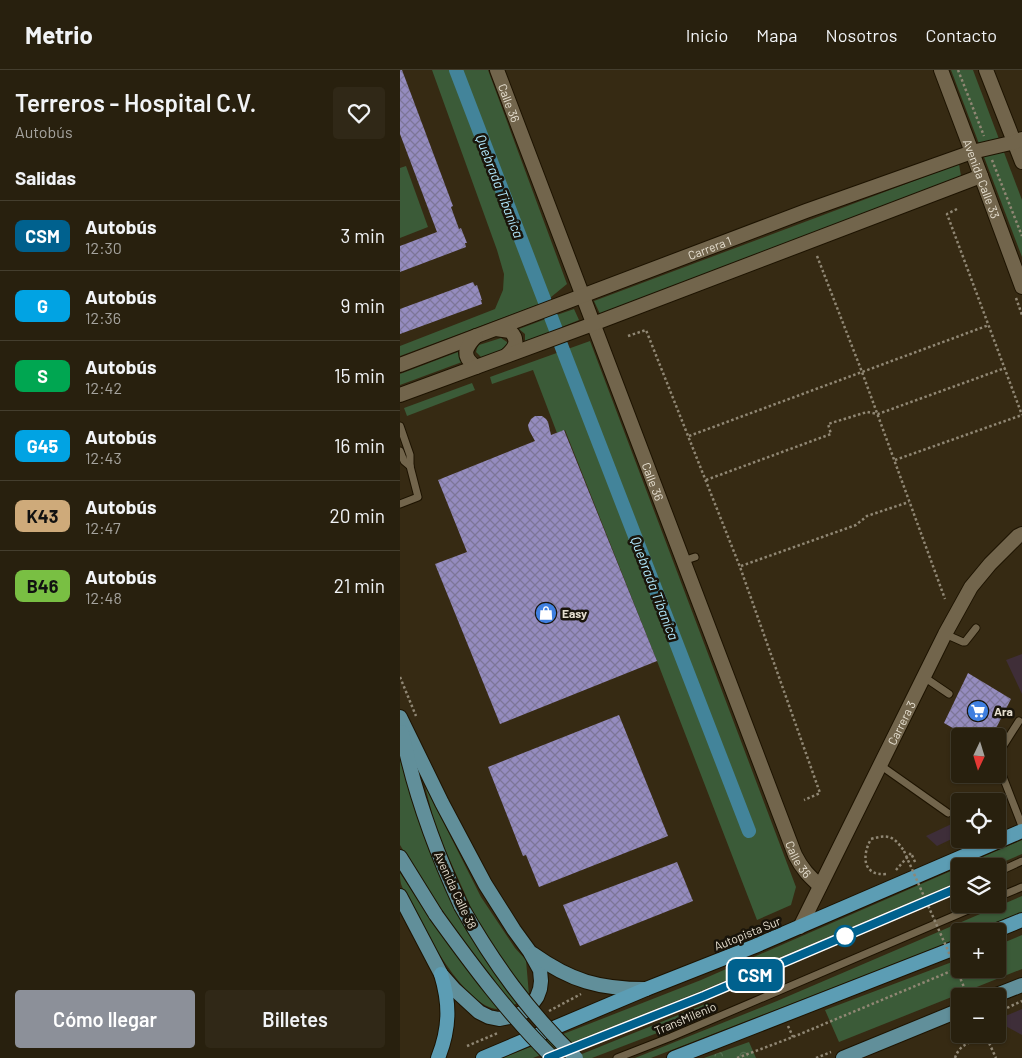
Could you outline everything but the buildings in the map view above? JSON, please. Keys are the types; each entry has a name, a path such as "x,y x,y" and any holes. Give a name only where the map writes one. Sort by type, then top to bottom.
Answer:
{"highway":[{"name":"Autopista Sur","path":"483,1058 646,989 755,946 1022,831"},
{"path":"1006,927 1022,920"},
{"path":"674,1058 951,950"},
{"path":"438,1058 448,1026 446,990 441,974"}],"main road":[{"path":"400,717 442,803 485,884 540,970 540,989 532,1004 524,1012 500,1019 488,1017 479,1012 441,974 400,896"},
{"name":"Avenida Calle 38","path":"400,723 410,768 429,831 460,906 495,963 515,990 536,1016 576,1058"},
{"name":"Avenida Calle 38","path":"400,857 436,915 489,987 552,1058"},
{"path":"530,952 557,970 596,985 621,989 646,989"},
{"path":"1006,991 1022,985"},
{"path":"843,1058 951,1014"}],"street":[{"name":"Avenida Calle 33","path":"940,70 1022,287"},
{"path":"986,70 1018,141 1022,162"},
{"name":"Calle 36","path":"503,77 516,107 582,296 689,559 794,855 801,867 820,886"},
{"name":"Carrera 1","path":"400,365 582,296 804,207 972,152 1018,141"},
{"path":"400,395 593,324 981,176"},
{"path":"495,329 510,331 514,335 516,344 507,355"},
{"path":"476,336 466,351 468,359 476,367"},
{"name":"Carrera 3","path":"800,927 945,634 971,588 990,564 1022,534"}],"lane":[{"path":"400,426 410,455 410,466 418,497 400,504"},
{"path":"400,451 404,461 410,466"},
{"path":"945,634 965,642 976,628"},
{"path":"924,678 949,694"},
{"path":"1006,741 1019,721"},
{"path":"880,765 948,813"},
{"path":"1005,783 1022,826"},
{"path":"1006,868 1022,861"},
{"path":"1006,893 1022,886"},
{"name":"TransMilenio","path":"548,1058 704,996 951,892"},
{"name":"TransMilenio","path":"617,1058 961,913"}],"path":[{"path":"895,460 1022,415 947,214 957,209"},
{"path":"817,256 878,414 945,599"},
{"path":"689,436 989,325"},
{"path":"628,336 646,330 740,566 820,793 804,800"},
{"path":"706,480 832,434 828,424 867,412 878,414 1005,368"},
{"path":"740,566 856,525 866,516 909,502"},
{"path":"400,677 418,722"},
{"path":"888,874 881,875 875,873 867,866 865,858 866,848 871,839 881,836 891,837 899,843 951,957"},
{"path":"893,873 912,853"},
{"path":"737,1058 951,970"},
{"path":"555,1008 596,985"},
{"path":"1006,1008 1022,1001"},
{"path":"955,1058 957,1052 966,1043"},
{"path":"989,1043 996,1058"}],"shaded area":[{"path":"1022,654 1022,694 1006,660"},
{"path":"951,824 951,839 937,846 926,836"},
{"path":"1022,1009 1022,1035 1006,1026 1006,1016"}],"green space":[{"path":"432,70 488,70 567,284 545,302 400,356 400,346 495,309 503,290 504,274 497,250"},
{"path":"951,70 973,70 1022,200 1022,257"},
{"path":"959,164 961,176 600,314 594,301"},
{"path":"406,166 428,227 400,238 400,168"},
{"path":"574,309 579,320 525,342 525,334 519,329"},
{"path":"501,338 507,342 505,350 482,358 476,352 479,345"},
{"path":"590,341 796,887 791,905 757,920 565,430 557,433 533,370 492,384 490,377"},
{"path":"458,352 462,362 400,385 400,374"},
{"path":"472,383 475,390 407,416 404,408"},
{"path":"400,760 427,845 455,909 469,903 436,829 425,786 481,897 515,948 526,960 529,995 511,1007 498,1009 485,1005 472,996 459,982 435,947 403,888 400,873 431,920 443,915 400,845"},
{"path":"1022,840 1022,854 1006,861 1006,858 980,858 1006,848"},
{"path":"951,871 951,885 701,991 533,1058 502,1058 701,980"},
{"path":"1022,896 1022,914 999,923 959,923 982,913 1006,913 1006,903"},
{"path":"951,926 951,941 651,1058 635,1058 777,1001"},
{"path":"1022,935 1022,969 1006,975 1006,942"},
{"path":"951,962 951,978 999,978 974,988 951,988 951,997 839,1042 825,1010"},
{"path":"708,1003 712,1012 592,1058 572,1058"},
{"path":"749,1042 756,1058 704,1058"}],"waterway":[{"name":"Quebrada Tibaníca","path":"456,70 545,302"},
{"name":"Quebrada Tibaníca","path":"551,317 556,330"},
{"name":"Quebrada Tibaníca","path":"561,345 749,831"}],"bus line":[{"name":"CSM","path":"548,1058 704,996 951,891"}],"place":[{"name":"Easy","path":"546,613"},
{"name":"Ara","path":"978,711"}]}
